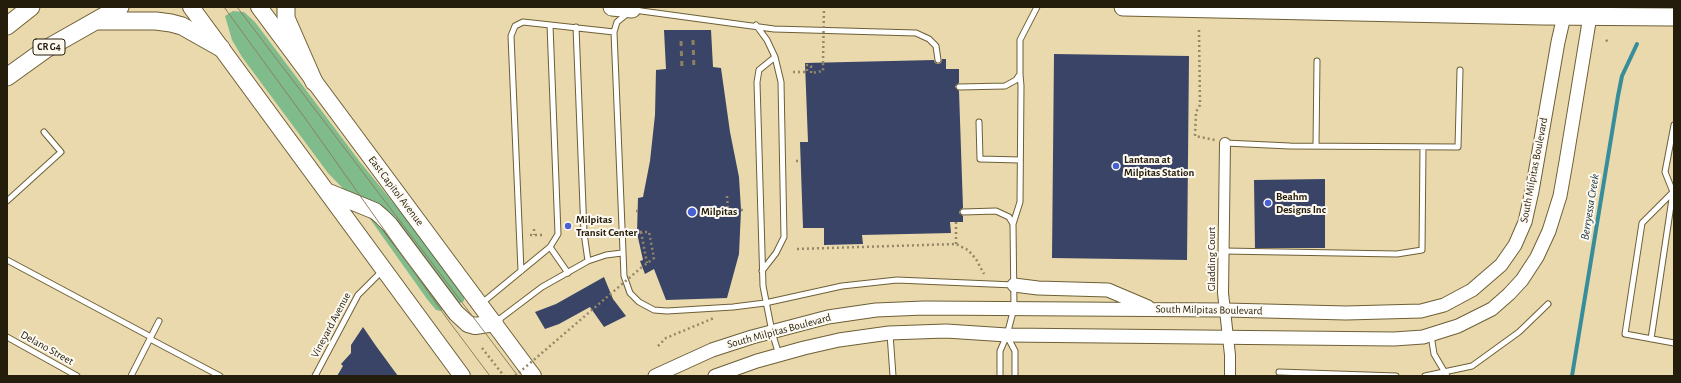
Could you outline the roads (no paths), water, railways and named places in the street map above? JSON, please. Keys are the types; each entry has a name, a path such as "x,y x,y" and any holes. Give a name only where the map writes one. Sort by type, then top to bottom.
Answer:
{"highway":[{"path":"7,26 32,7"},
{"name":"CR G4","path":"7,77 46,49 120,7"},
{"path":"286,7 286,18 314,82"},
{"path":"612,7 632,9"},
{"path":"1123,7 1674,17"},
{"path":"94,21 156,21 171,23 182,26 220,48"}],"main road":[{"path":"191,7 462,376"},
{"name":"East Capitol Avenue","path":"259,7 534,376"},
{"path":"326,191 375,211 382,217 390,225 456,313 468,324 475,326 495,323"}],"street":[{"name":"South Milpitas Boulevard","path":"655,376 712,350 772,332 828,317 876,310 924,308 1014,308 1346,313 1421,311 1444,305 1472,290 1486,280 1501,264 1515,245 1525,222 1564,16"},
{"name":"South Milpitas Boulevard","path":"715,376 779,355 840,340 890,333 946,331 1007,335 1394,339 1423,337 1458,326 1492,309 1522,280 1537,257 1549,231 1560,196 1590,16"},
{"name":"Gladding Court","path":"1225,143 1223,293 1228,337 1230,376"},
{"path":"1014,285 1038,288 1108,290 1153,310"}],"lane":[{"path":"1000,376 1000,351 1007,335 1014,308 1014,224 1020,202 1020,40 1037,7"},
{"path":"938,60 936,46 929,39 916,33 800,31 632,9 618,22 614,32 624,276 630,293 639,302 654,310 667,311 734,307 765,303 842,286 897,280 1014,285"},
{"path":"521,271 511,36 515,26 523,22 614,32"},
{"path":"481,304 550,247 558,234 550,25"},
{"path":"756,25 767,40 774,57 781,82 784,237 776,253 762,271"},
{"path":"576,27 584,234 588,261"},
{"path":"774,57 759,70 757,82 763,286 765,303 779,355"},
{"path":"1316,146 1317,61"},
{"path":"1225,143 1316,146 1458,147 1460,70"},
{"path":"959,87 1005,86 1016,80 1020,74"},
{"path":"979,122 980,159 1020,160"},
{"path":"1651,339 1674,192 1665,172 1672,145 1674,125"},
{"path":"7,201 61,152 44,132"},
{"path":"1224,251 1397,254 1422,250 1423,147"},
{"path":"1674,192 1642,223 1625,334 1674,343"},
{"path":"963,212 996,211 1009,217 1014,224"},
{"path":"550,247 568,273"},
{"path":"495,323 542,287 588,261 606,255 622,253"},
{"path":"7,260 220,376"},
{"name":"Vineyard Avenue","path":"315,376 358,295 384,269"},
{"path":"1425,376 1446,374 1472,366 1519,332 1548,304"},
{"path":"131,376 159,322"},
{"path":"890,333 893,376"},
{"path":"1007,335 1015,351 1015,376"},
{"path":"1431,335 1434,354 1446,374"},
{"name":"Delano Street","path":"7,337 77,376"},
{"path":"1279,372 1396,376"}],"waterway":[{"name":"Berryessa Creek","path":"1572,376 1618,96 1622,76 1637,44"}],"tram line":[{"path":"224,7 310,125 448,320 490,376"},
{"path":"237,7 518,376"}],"railway":[{"path":"693,40 694,70"},
{"path":"681,41 682,70"}],"place":[{"name":"Lantana at Milpitas Station","path":"1116,166"},
{"name":"Beahm Designs Inc","path":"1268,203"},
{"name":"Milpitas","path":"692,212"},
{"name":"Milpitas Transit Center","path":"568,226"}]}
